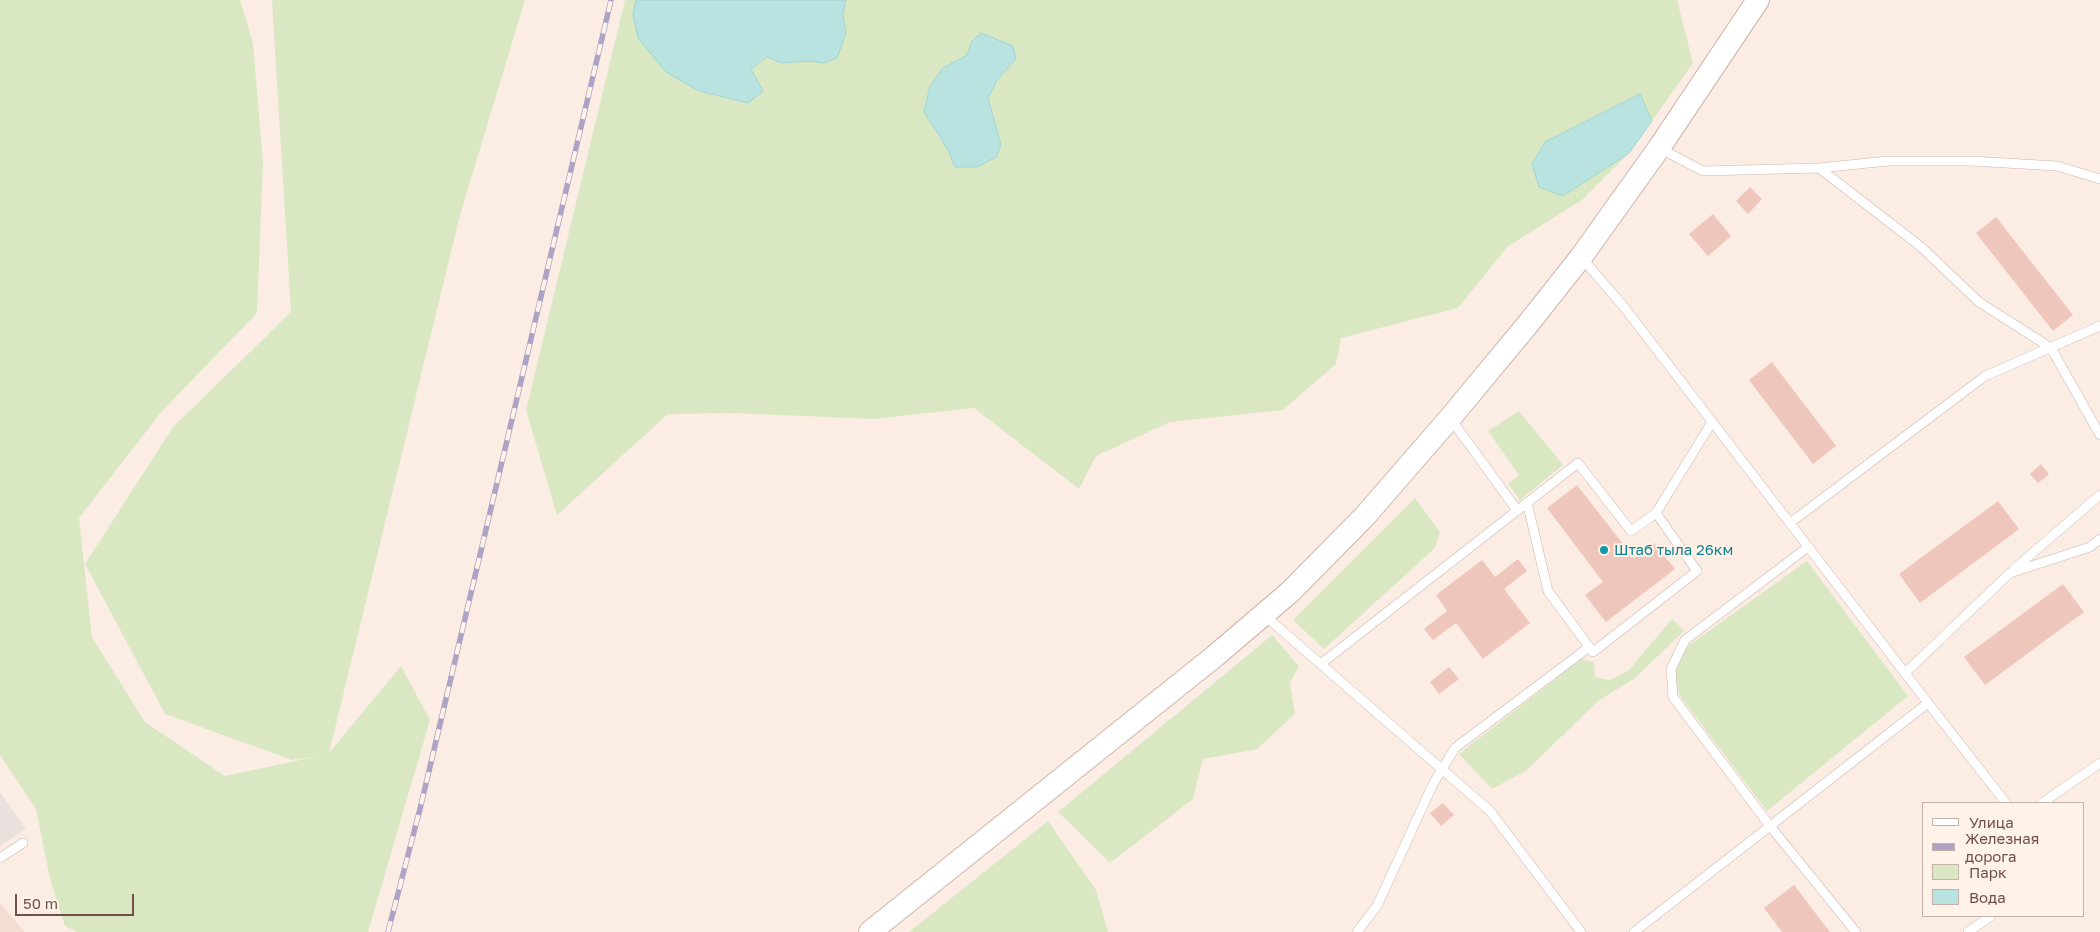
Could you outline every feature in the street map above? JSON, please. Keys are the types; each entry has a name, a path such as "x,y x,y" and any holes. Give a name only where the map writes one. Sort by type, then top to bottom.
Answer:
{"street":[{"path":"870,932 1208,662 1290,592 1365,516 1450,418 1581,257 1659,148 1758,0"}],"lane":[{"path":"1659,148 1703,171 1819,168 1888,162 1971,161 2057,166 2100,179"},
{"path":"1819,168 1920,246 1979,302 2051,348 2100,435"},
{"path":"1581,257 1624,308 2005,802"},
{"path":"1790,523 1985,376 2100,326"},
{"path":"1450,418 1517,510"},
{"path":"1322,663 1578,462 1631,531 1656,513 1712,422"},
{"path":"1905,673 2010,573 2100,495"},
{"path":"1527,502 1548,591 1593,652 1697,571 1656,513"},
{"path":"2010,573 2090,547 2100,539"},
{"path":"1808,547 1685,640 1671,669 1673,697 1770,826 1856,932"},
{"path":"1264,614 1490,811 1582,932"},
{"path":"1357,932 1378,906 1419,814 1455,748 1589,647"},
{"path":"1634,932 1928,703"},
{"path":"2043,802 2100,763"},
{"path":"0,858 23,843"},
{"path":"1968,932 1990,917"}],"shaded area":[{"path":"0,792 26,829 0,846"},
{"path":"0,903 25,932 0,932"}],"green space":[{"path":"0,0 240,0 253,43 263,163 257,313 162,411 79,518 92,637 145,722 225,776 319,756 292,760 165,714 85,564 173,427 291,312 272,0 525,0 460,215 329,753 401,666 430,720 368,932 77,932 65,926 50,879 36,809 0,755"},
{"path":"625,0 636,0 633,14 699,91 748,103 751,69 767,57 781,63 809,61 824,63 846,33 843,14 846,0 1677,0 1693,63 1652,121 1640,94 1545,142 1580,184 1629,153 1582,200 1507,247 1458,308 1341,338 1336,364 1283,410 1170,422 1096,456 1079,489 974,408 872,419 733,413 668,414 557,515 526,410","holes":["972,41 1016,59 997,80 988,98 1001,145 996,157 955,167 948,150 936,133 942,68 967,55"]},
{"path":"1519,411 1563,465 1520,500 1508,484 1519,475 1488,431"},
{"path":"1415,498 1440,532 1435,548 1324,649 1293,620"},
{"path":"1807,561 1908,696 1767,811 1680,696 1674,677 1678,660 1689,645"},
{"path":"1672,619 1684,631 1635,678 1598,701 1527,770 1492,789 1459,754 1581,659 1594,662 1595,677 1610,680 1628,671"},
{"path":"1272,635 1299,666 1290,683 1295,714 1257,749 1203,759 1193,799 1110,863 1058,812"},
{"path":"1048,821 1096,890 1108,932 909,932"}],"water":[{"path":"636,0 846,0 843,14 846,33 837,58 824,63 809,61 781,63 767,57 751,69 763,91 748,103 699,91 666,72 638,38 633,14"},
{"path":"981,33 1013,46 1016,59 997,80 988,98 1001,145 996,157 977,167 955,167 948,150 924,112 930,86 943,68 967,55 972,41"},
{"path":"1640,94 1652,121 1629,153 1563,196 1539,187 1532,164 1545,142"}],"building":[{"path":"1750,187 1762,199 1748,214 1736,201"},
{"path":"1713,214 1731,236 1708,256 1689,234"},
{"path":"1996,217 2073,315 2053,331 1976,233"},
{"path":"1772,362 1836,446 1813,464 1749,380"},
{"path":"2041,464 2049,474 2038,483 2030,474"},
{"name":"Штаб тыла 26км","path":"1577,485 1634,558 1654,543 1675,569 1606,622 1585,595 1603,582 1547,508"},
{"path":"1998,501 2019,529 1920,603 1899,574"},
{"path":"1518,559 1527,571 1504,589 1530,623 1483,659 1456,623 1433,640 1424,629 1447,611 1436,595 1482,560 1495,577"},
{"path":"2063,584 2084,612 1985,685 1964,657"},
{"path":"1449,667 1459,679 1439,694 1430,682"},
{"path":"1443,803 1454,815 1441,826 1430,813"},
{"path":"1794,885 1830,932 1782,932 1764,908"}],"railway":[{"path":"388,932 420,809 611,0"}],"place":[{"name":"Штаб тыла 26км","path":"1604,550"}]}
